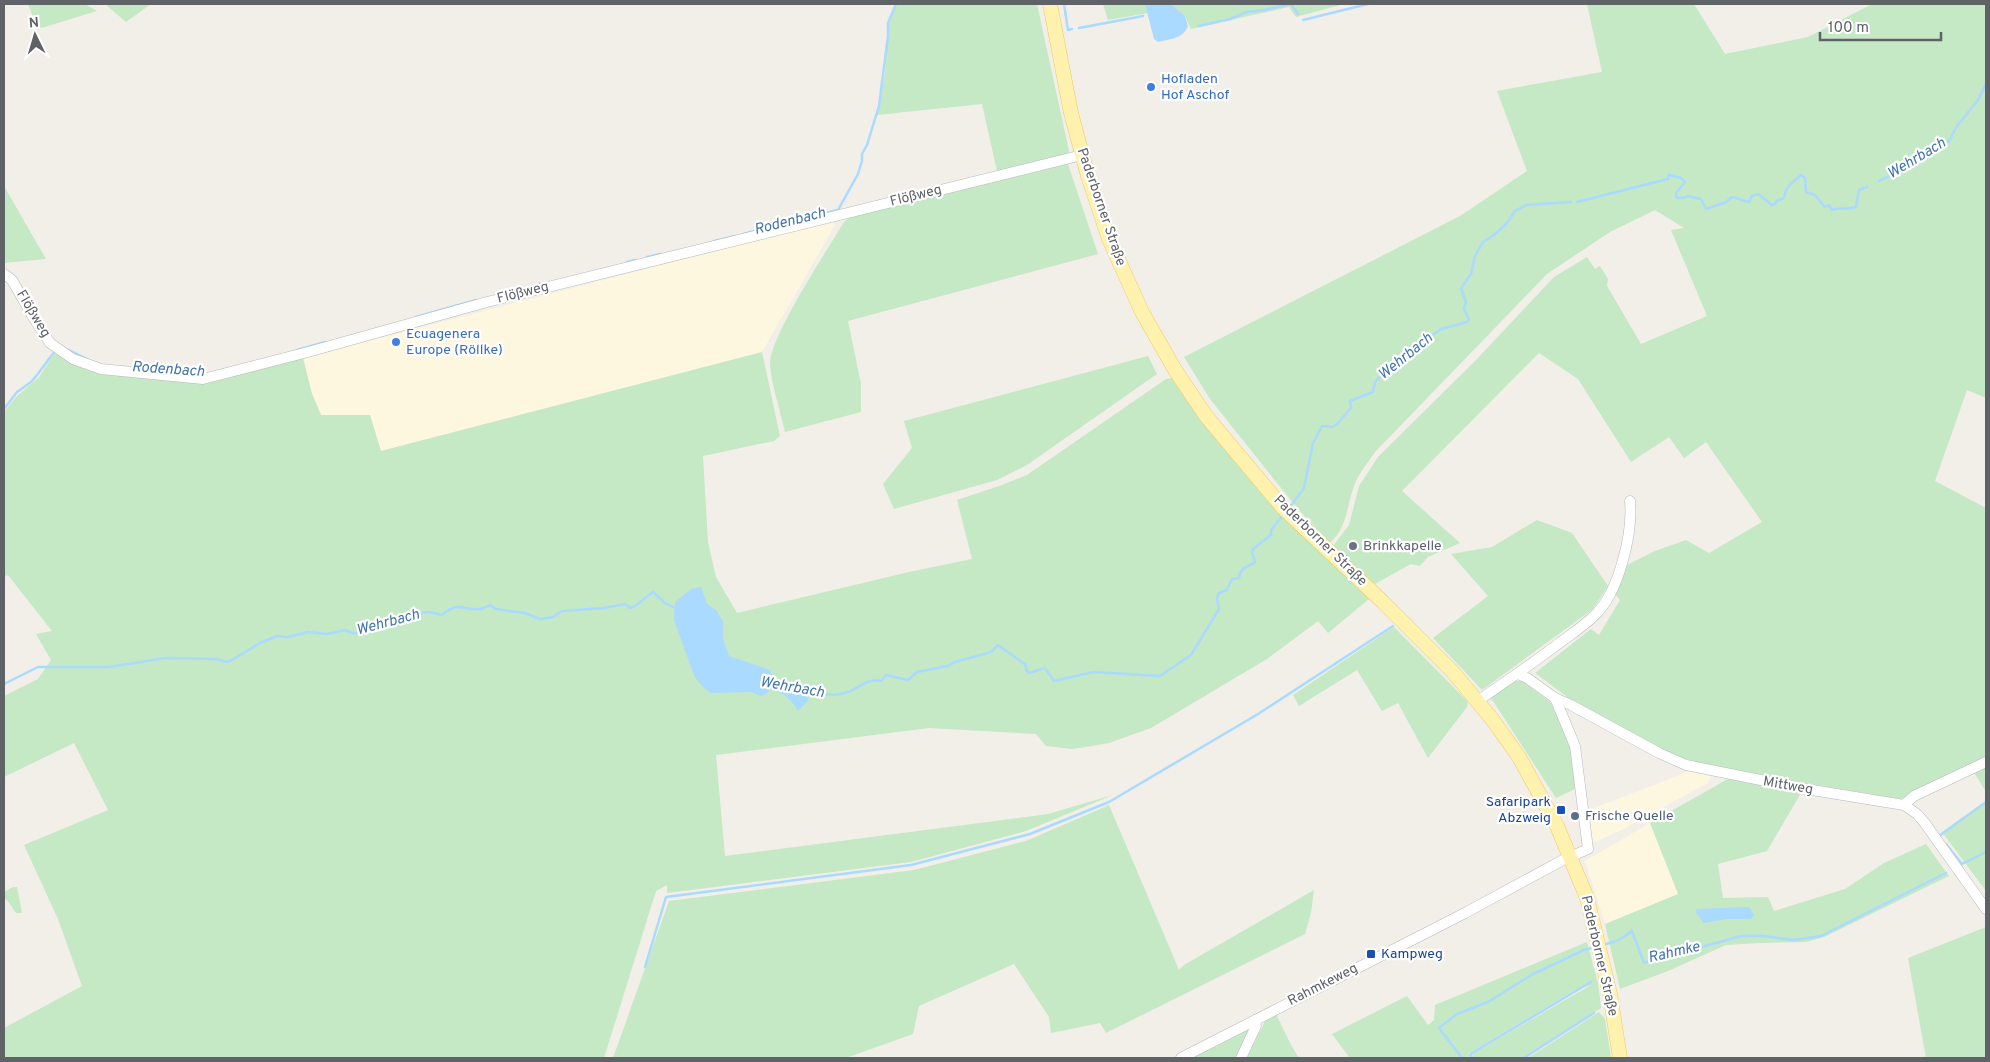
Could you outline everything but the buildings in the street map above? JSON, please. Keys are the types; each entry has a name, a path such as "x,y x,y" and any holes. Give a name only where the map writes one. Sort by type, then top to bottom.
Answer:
{"main road":[{"name":"Paderborner Straße","path":"1050,4 1082,155 1097,204 1123,271 1142,312 1164,351 1206,416 1283,508 1422,640 1478,701 1506,738 1534,782 1571,857 1587,898 1610,994 1620,1058"}],"street":[{"name":"Flößweg","path":"4,274 12,280 50,343 73,359 101,369 203,379 487,302 1082,155"},
{"path":"1478,701 1574,632 1596,615 1604,605 1622,563 1630,534 1632,518 1630,501"},
{"name":"Mittweg","path":"1518,674 1527,678 1555,698 1658,753 1686,765 1806,789 1904,805"},
{"path":"1555,698 1575,746 1588,849 1571,857"},
{"path":"1986,762 1914,796 1904,805 1913,810 1924,822 1986,909"},
{"name":"Rahmkeweg","path":"1181,1058 1571,857"},
{"path":"1241,1058 1256,1026 1254,1020"}],"shaded area":[{"path":"831,221 835,225 762,352 381,451 370,415 321,415 312,392 303,358"},
{"path":"1690,771 1711,775 1708,783 1593,843 1588,808 1592,809"},
{"path":"1650,823 1679,894 1605,924 1585,861"}],"green space":[{"path":"28,4 85,4 97,11 38,29"},
{"path":"105,4 151,4 126,22"},
{"path":"897,4 1037,4 1069,151 1067,155 997,171 982,104 877,115 885,74 889,23"},
{"path":"1103,4 1145,4 1148,13 1108,20"},
{"path":"1171,4 1344,4 1296,17 1289,7 1191,29 1185,16"},
{"path":"1587,4 1694,4 1725,54 1808,37 1872,4 1986,4 1986,398 1967,390 1935,481 1986,508 1986,792 1970,766 1901,799 1716,768 1670,754 1570,699 1535,673 1591,629 1599,635 1620,600 1614,593 1625,566 1655,551 1686,540 1709,553 1762,522 1706,442 1684,458 1669,437 1631,462 1578,379 1539,353 1402,491 1460,543 1428,557 1420,566 1411,564 1375,584 1333,546 1349,525 1359,486 1378,457 1476,360 1554,277 1587,257 1595,269 1600,266 1608,279 1607,286 1641,344 1707,316 1671,230 1684,228 1655,210 1610,232 1547,274 1375,452 1357,479 1343,524 1336,537 1330,543 1297,508 1210,399 1184,357 1460,216 1527,171 1497,91 1602,72"},
{"path":"1068,164 1098,254 848,321 861,384 861,412 785,432 771,372 772,352 789,315 844,222 850,217"},
{"path":"4,186 46,259 4,263"},
{"path":"762,352 780,436 774,441 703,456 708,542 716,577 737,613 972,559 957,500 1027,475 1166,379 1173,378 1288,519 1369,599 1328,633 1318,621 1267,659 1151,728 1109,743 1073,749 1046,746 1036,734 929,728 716,755 725,856 1048,814 1113,795 1026,831 911,862 667,893 667,885 656,891 604,1058 4,1058 4,1028 82,986 58,919 24,845 108,810 74,743 4,777 4,696 38,679 51,660 36,634 52,631 8,575 4,577 4,412 16,397 39,377 55,353 72,361 203,383 303,358 312,394 321,415 370,415 381,451"},
{"path":"1148,356 1157,374 1027,465 997,480 894,509 883,484 912,448 904,421"},
{"path":"1537,520 1572,533 1608,586 1593,609 1482,690 1433,638 1488,596 1451,554 1492,547"},
{"path":"1394,627 1468,702 1467,707 1428,758 1398,703 1382,711 1357,670 1299,706 1293,695"},
{"path":"1516,681 1523,681 1551,703 1572,745 1577,788 1556,798 1491,698"},
{"path":"1728,779 1801,793 1767,851 1718,864 1723,898 1768,897 1774,911 1845,889 1884,863 1926,844 1949,876 1824,937 1806,942 1726,945 1668,971 1620,989 1605,924 1678,894 1650,823"},
{"path":"1986,801 1986,891 1942,832"},
{"path":"1109,805 1179,970 1184,965 1314,890 1311,913 1305,934 1106,1033 1100,1023 1051,1033 1049,1017 1014,964 919,1006 913,1034 846,1058 613,1058 669,901 914,870 1026,841"},
{"path":"17,887 22,913 16,913 7,900 4,899 4,892"},
{"path":"1986,927 1986,1058 1926,1058 1908,958"},
{"path":"1587,942 1598,983 1601,1008 1522,1058 1475,1058 1472,1054 1591,985 1575,990 1468,1054 1471,1058 1350,1058 1332,1034 1407,996 1428,1025 1434,1020 1435,1005"},
{"path":"1599,1012 1605,1019 1611,1058 1528,1058"},
{"path":"1276,1014 1299,1058 1247,1058 1265,1021"},
{"path":"1247,1029 1250,1033 1237,1058 1190,1058"}],"water":[{"path":"1145,4 1171,4 1185,16 1188,26 1186,30 1176,38 1158,42 1154,39"},
{"path":"701,587 707,604 716,610 723,621 723,638 729,656 770,670 774,679 806,684 808,701 798,711 787,697 771,689 766,694 760,696 752,692 711,693 695,678 674,620 675,602 691,589"},
{"path":"1750,908 1754,915 1751,919 1726,919 1704,923 1695,912 1697,909"}],"waterway":[{"name":"Rodenbach","path":"825,213 838,210 858,174 862,154 867,145 879,106 888,23 896,4"},
{"name":"Rodenbach","path":"1064,4 1068,30 1072,29"},
{"name":"Rodenbach","path":"1199,26 1230,19 1247,12 1291,4 1298,14"},
{"name":"Rodenbach","path":"1303,20 1368,4"},
{"name":"Rodenbach","path":"1079,28 1143,16"},
{"name":"Wehrbach","path":"1879,181 1921,160 1949,141 1957,126 1978,100 1986,84"},
{"name":"Wehrbach","path":"1577,202 1668,179 1669,175 1681,178 1685,182 1676,193 1677,198 1687,196 1701,199 1706,209 1726,202 1732,197 1749,202 1752,196 1758,194 1772,205 1775,204 1784,198 1792,182 1801,175 1805,178 1806,192 1815,195 1825,207 1829,205 1832,210 1856,207 1859,190 1867,187"},
{"name":"Wehrbach","path":"1290,507 1304,488 1313,443 1322,426 1332,427 1337,424 1351,408 1350,401 1373,392 1375,382 1393,364 1441,329 1467,322 1469,319 1464,309 1466,302 1461,288 1471,274 1475,256 1483,242 1507,223 1515,211 1526,205 1571,202"},
{"name":"Rodenbach","path":"743,234 762,229"},
{"name":"Rodenbach","path":"714,241 735,236"},
{"name":"Rodenbach","path":"647,257 660,254"},
{"name":"Rodenbach","path":"627,262 635,260"},
{"name":"Rodenbach","path":"496,295 544,283"},
{"name":"Rodenbach","path":"416,317 476,300"},
{"name":"Rodenbach","path":"297,350 325,342"},
{"name":"Rodenbach","path":"69,350 89,360"},
{"name":"Rodenbach","path":"4,409 17,392 31,382 55,351"},
{"name":"Wehrbach","path":"806,691 835,695 872,681 881,681 886,675 908,680 917,672 948,666 955,662 991,652 998,645 1026,665 1026,670 1029,673 1045,668 1054,681 1093,672 1160,676 1191,655 1219,609 1217,598 1219,593 1227,590 1232,579 1239,578 1243,569 1255,562 1253,549 1271,535 1271,530 1283,515"},
{"name":"Wehrbach","path":"4,684 38,667 109,667 166,658 216,659 227,662 260,643 277,636 288,637 308,632 327,634 345,630 359,633 363,627 391,622 402,616 429,612 442,615 457,607 481,609 490,605 496,609 525,613 540,619 553,617 562,611 604,608 625,604 630,608 653,592 665,603 677,609"},
{"path":"645,967 666,897 911,865 1030,834 1109,802 1258,714 1393,626"},
{"path":"1939,836 1986,802"},
{"name":"Rahmke","path":"1946,844 1962,864 1986,852"},
{"name":"Rahmke","path":"1603,945 1619,940 1632,931 1644,963 1741,936 1763,936 1794,940 1821,936 1946,873"},
{"name":"Rahmke","path":"1462,1058 1439,1028 1457,1014 1488,1002 1533,974 1584,950 1595,947"},
{"name":"Rahmke","path":"1473,1058 1470,1055 1472,1053 1591,982"},
{"path":"1524,1058 1594,1013"}],"place":[{"name":"Hofladen Hof Aschof","path":"1151,87"},
{"name":"Ecuagenera Europe (Röllke)","path":"396,342"},
{"name":"Brinkkapelle","path":"1353,546"},
{"name":"Safaripark Abzweig","path":"1561,810"},
{"name":"Frische Quelle","path":"1575,816"},
{"name":"Kampweg","path":"1371,954"}]}
